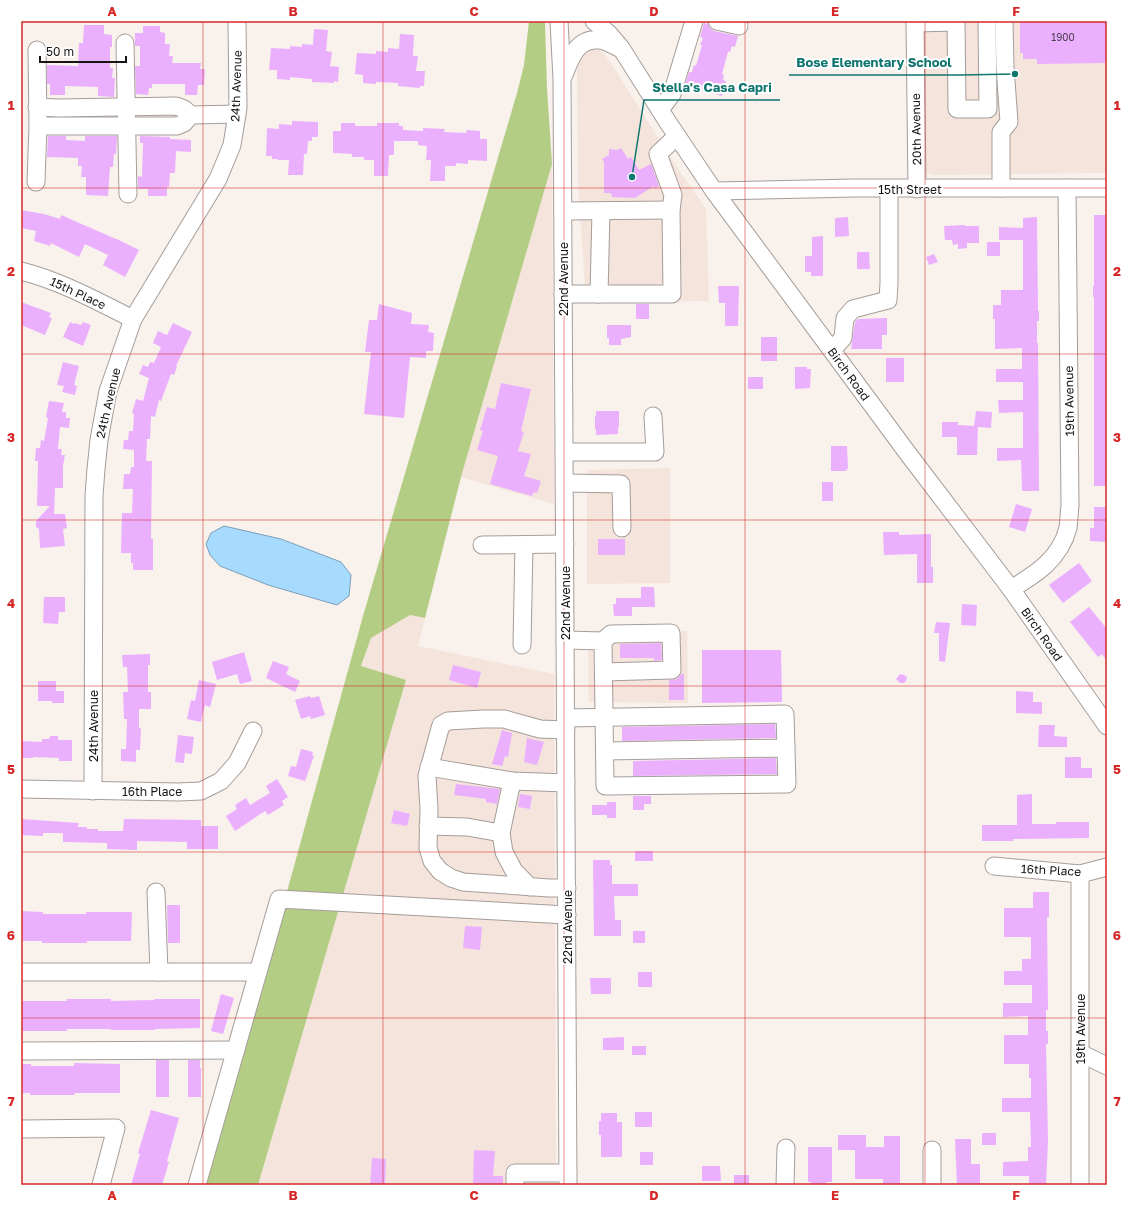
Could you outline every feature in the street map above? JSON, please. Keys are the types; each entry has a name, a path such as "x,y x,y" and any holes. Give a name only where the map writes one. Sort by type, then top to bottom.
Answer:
{"street":[{"name":"24th Avenue","path":"93,791 94,504 96,469 103,416 108,391 133,319 218,179 232,145 238,108 237,21"},
{"name":"22nd Avenue","path":"559,21 562,79 564,294 568,1179"},
{"name":"Birch Road","path":"594,21 609,34 621,48 714,191 909,455 1012,589 1107,726"},
{"path":"660,110 672,94 694,21"},
{"path":"717,21 739,26"},
{"path":"987,21 988,109 994,117 1001,132 1001,188"},
{"path":"1001,132 1009,122 1005,67 1004,21"},
{"path":"915,22 956,22 957,109 988,109"},
{"name":"20th Avenue","path":"915,22 917,189"},
{"path":"562,79 571,57 583,44 591,40 599,40 621,48"},
{"path":"125,43 128,194"},
{"path":"36,182 38,126 37,50"},
{"path":"37,106 59,108 176,106 184,109 191,115 237,114"},
{"path":"38,126 177,126 184,123 191,115"},
{"path":"564,294 672,294 671,210 673,195 658,154 677,136"},
{"name":"15th Street","path":"714,191 847,188 1107,188"},
{"name":"19th Avenue","path":"1012,589 1045,566 1059,548 1068,528 1070,506 1067,188"},
{"path":"832,350 843,338 845,318 853,309 888,300 889,189"},
{"path":"563,211 671,210"},
{"path":"599,294 601,211"},
{"name":"15th Place","path":"21,271 58,282 133,319"},
{"path":"564,452 655,452 653,416"},
{"path":"565,483 620,484 622,528"},
{"path":"482,545 565,544"},
{"path":"522,645 524,545"},
{"path":"566,640 603,641 611,634 671,633 672,670 604,672"},
{"path":"567,888 463,882 450,878 440,871 432,861 428,848 427,776 441,725 448,721 504,719 540,729 604,717 785,714 786,784 605,786 604,717 604,672 603,641"},
{"name":"16th Place","path":"21,789 178,792 201,791 221,781 237,763 253,731"},
{"path":"605,751 786,748"},
{"path":"429,767 512,781 566,783"},
{"path":"512,781 501,833 504,852 514,871 530,887"},
{"path":"428,826 467,827 501,833"},
{"name":"16th Place","path":"994,866 1080,874 1107,867"},
{"name":"19th Avenue","path":"1080,874 1080,1185"},
{"path":"156,892 159,972"},
{"path":"197,1185 279,899 567,915"},
{"path":"21,972 258,972"},
{"path":"21,1051 236,1050"},
{"path":"1080,1053 1107,1066"},
{"path":"21,1129 116,1128 101,1185"},
{"path":"785,1185 786,1148"},
{"path":"932,1150 932,1185"},
{"path":"515,1185 515,1173 549,1179 568,1179"}],"shaded area":[{"path":"922,21 1107,21 1107,173 935,175 927,173 924,170"},
{"path":"591,49 600,50 609,60 674,163 706,209 709,301 586,303 578,182 577,72 578,59"},
{"path":"552,164 554,504 461,477"},
{"path":"670,468 670,583 587,584 587,470"},
{"path":"410,615 425,618 418,646 554,674 556,1185 258,1185 406,680 361,667 371,638"},
{"path":"687,631 688,703 589,702 588,632"}],"green space":[{"path":"529,21 544,21 545,23 547,88 552,164 461,477 425,618 410,615 371,638 361,666 406,680 258,1185 206,1185 363,616 517,93 524,65"}],"water":[{"path":"224,526 281,539 341,562 351,575 349,596 337,605 268,585 220,566 210,555 206,544 211,533"}],"building":[{"path":"1020,21 1107,21 1107,63 1037,64 1037,59 1023,59 1023,53 1020,53"},
{"path":"704,23 708,24 714,31 738,36 735,47 732,46 730,52 728,52 722,74 724,75 723,80 726,81 722,96 685,85 689,72 692,72 694,65 696,66 702,45 700,45 703,38 700,37"},
{"path":"84,25 104,25 104,34 112,35 112,47 110,47 110,68 113,68 112,78 115,78 114,97 98,96 98,87 65,86 65,95 50,95 50,84 47,84 47,65 78,66 79,43 83,43"},
{"path":"143,26 160,26 160,32 165,33 165,44 170,44 169,56 173,56 172,63 201,63 200,69 205,69 204,85 198,85 197,95 185,95 185,84 152,84 152,88 149,88 148,95 136,94 135,66 140,66 140,46 135,46 135,33 143,33"},
{"path":"314,29 328,30 326,51 332,52 330,66 339,67 338,82 312,82 312,79 290,77 290,80 277,79 277,70 269,70 271,48 290,49 290,46 302,47 302,44 313,45"},
{"path":"400,34 414,35 413,56 418,56 416,71 425,71 424,86 420,86 420,88 398,86 398,83 363,83 363,75 355,74 357,53 376,54 376,51 388,52 388,48 399,49"},
{"path":"292,121 318,122 318,137 312,137 312,141 308,141 307,154 304,154 303,175 288,175 289,160 272,159 272,156 266,156 267,128 279,129 279,124 292,125"},
{"path":"341,123 355,123 355,126 377,126 377,123 399,123 399,126 403,126 403,130 423,131 423,128 445,129 444,132 466,133 467,130 480,131 480,139 487,139 487,161 468,160 468,164 456,163 456,166 445,166 445,181 430,181 431,160 426,160 427,146 418,145 418,141 394,141 394,155 389,155 388,176 374,176 374,160 364,160 364,157 352,157 352,154 333,153 333,131 341,131"},
{"path":"48,136 66,136 66,140 85,141 85,136 117,136 116,154 114,154 113,167 110,167 108,196 86,195 86,177 81,177 82,166 78,166 78,158 47,157"},
{"path":"140,136 170,137 170,139 191,140 191,152 176,151 175,173 170,173 167,196 148,196 148,189 138,189 138,176 142,177 143,143 140,143"},
{"path":"621,148 628,159 631,157 639,170 651,164 659,186 655,189 654,186 635,198 612,197 611,193 604,193 604,162 602,159 609,155 609,149 617,150"},
{"path":"21,210 44,214 60,219 61,215 139,250 125,277 103,265 108,255 85,244 79,257 51,243 50,246 34,241 36,231 21,228"},
{"path":"1094,215 1107,215 1107,486 1094,486"},
{"path":"848,217 849,236 835,237 835,218"},
{"path":"1037,217 1039,311 1039,321 1037,321 1037,343 1039,491 1022,491 1021,460 997,461 997,448 1023,448 1023,412 999,413 998,400 1023,400 1023,382 996,382 996,369 1022,369 1022,348 995,349 995,319 993,319 993,305 1001,305 1001,290 1023,290 1023,240 999,240 999,227 1023,228 1023,218"},
{"path":"944,226 979,226 979,243 967,243 967,248 958,249 958,244 953,245 952,240 945,240"},
{"path":"823,236 823,276 811,276 811,272 805,272 805,256 812,256 812,237"},
{"path":"987,242 1000,242 1000,256 987,256"},
{"path":"857,252 869,252 870,269 857,269"},
{"path":"934,254 938,262 929,265 926,257"},
{"path":"718,286 739,286 738,326 725,326 725,303 719,303"},
{"path":"21,302 51,313 49,317 52,318 45,335 21,325"},
{"path":"379,304 412,313 411,324 429,325 428,332 434,333 433,351 426,351 426,358 410,357 404,418 364,414 371,352 365,352 369,320 377,320"},
{"path":"636,304 649,304 649,319 636,319"},
{"path":"887,318 887,335 882,335 882,349 851,349 855,322 858,319"},
{"path":"70,322 81,325 83,322 91,325 83,346 63,337"},
{"path":"173,323 192,332 176,366 174,375 171,374 161,401 159,400 155,417 151,416 150,439 147,439 146,461 152,461 151,539 153,539 153,570 133,570 131,553 121,553 122,513 132,513 133,489 123,489 124,474 130,474 131,467 134,467 134,450 123,449 124,440 128,440 129,431 133,431 134,414 132,413 136,399 143,401 149,378 139,374 143,365 148,367 150,362 154,363 161,347 153,343 158,331 167,335"},
{"path":"607,325 631,325 631,337 621,339 621,345 609,345 609,338 607,338"},
{"path":"761,337 777,337 777,361 761,361"},
{"path":"886,358 904,358 904,382 886,382"},
{"path":"63,362 79,366 74,385 77,386 75,395 62,392 64,386 57,385"},
{"path":"795,367 807,367 807,369 811,369 810,388 795,389"},
{"path":"748,377 763,377 763,389 748,389"},
{"path":"501,383 531,389 521,431 524,432 518,451 531,454 524,476 541,481 537,493 534,492 532,496 490,484 498,456 477,450 483,431 480,430 487,407 495,409"},
{"path":"49,401 64,403 62,412 66,412 66,418 70,418 69,428 60,427 58,449 62,449 61,455 65,455 63,466 63,488 55,488 54,514 65,514 67,528 63,529 65,546 40,548 39,529 36,527 36,521 50,506 37,506 38,461 35,461 36,448 40,448 41,440 44,441"},
{"path":"596,411 619,411 618,434 596,435"},
{"path":"976,411 992,412 991,428 978,427 977,455 957,455 957,437 942,437 942,422 958,422 958,425 974,426"},
{"path":"831,446 847,446 847,471 831,471"},
{"path":"822,482 833,482 833,501 822,501"},
{"path":"1016,504 1032,509 1025,532 1009,527"},
{"path":"1094,507 1107,507 1107,542 1090,541 1090,528 1094,528"},
{"path":"883,532 899,532 899,535 931,534 931,567 933,567 933,583 917,583 917,554 884,555"},
{"path":"598,539 625,539 625,555 598,555"},
{"path":"1079,563 1092,581 1063,603 1049,585"},
{"path":"641,587 654,587 655,607 632,607 632,616 614,616 613,604 616,604 616,598 641,598"},
{"path":"44,597 65,597 65,612 59,612 58,624 43,623"},
{"path":"962,604 977,605 976,626 961,625"},
{"path":"1089,607 1107,629 1107,661 1102,654 1098,657 1070,622"},
{"path":"936,622 950,623 945,662 939,661 939,633 934,633"},
{"path":"661,643 662,660 654,661 654,658 620,658 620,644"},
{"path":"702,650 781,650 782,702 702,703"},
{"path":"244,652 252,681 240,684 237,674 217,680 212,662"},
{"path":"150,654 150,665 148,665 148,692 151,692 151,709 139,709 139,728 141,728 140,750 136,750 136,762 121,761 121,749 126,749 127,719 124,719 123,692 128,692 127,667 123,667 122,655"},
{"path":"273,661 289,667 286,674 300,681 295,692 266,678"},
{"path":"453,665 481,672 477,688 449,680"},
{"path":"681,674 684,674 684,700 669,700 669,680 677,679"},
{"path":"900,674 907,677 904,683 900,683 896,679"},
{"path":"199,680 216,684 210,707 205,705 201,722 187,719 191,700 195,701"},
{"path":"38,681 56,681 56,691 64,691 64,703 38,701"},
{"path":"1016,691 1033,692 1033,702 1042,702 1042,714 1016,713"},
{"path":"310,696 311,698 319,696 325,715 311,719 310,716 301,719 295,700"},
{"path":"775,724 776,738 622,741 622,727"},
{"path":"1039,725 1055,725 1054,736 1067,737 1067,747 1038,747"},
{"path":"502,730 512,733 508,757 505,756 502,766 492,764"},
{"path":"178,735 194,737 192,754 185,753 184,763 175,762"},
{"path":"50,736 58,736 58,740 72,740 72,761 59,761 59,758 21,758 21,741 42,742 42,739 49,739"},
{"path":"527,738 544,742 537,765 524,762"},
{"path":"301,749 313,752 312,755 314,756 305,781 288,776 291,766 296,767"},
{"path":"1065,757 1081,757 1081,768 1092,768 1092,778 1065,778"},
{"path":"776,758 777,774 633,776 633,761"},
{"path":"277,779 288,797 282,801 284,805 268,815 265,811 235,831 226,816 237,809 235,805 246,798 250,805 270,793 266,786"},
{"path":"456,784 500,789 497,804 486,802 486,799 454,795"},
{"path":"520,794 532,796 530,809 518,807"},
{"path":"1032,794 1032,824 1089,822 1089,838 982,841 982,825 1017,825 1017,795"},
{"path":"633,796 651,796 651,804 644,804 644,810 633,810"},
{"path":"607,802 616,802 616,818 607,818 607,815 592,815 592,805 607,805"},
{"path":"394,810 410,814 407,826 391,823"},
{"path":"21,819 79,823 78,827 98,829 98,831 123,831 124,819 201,820 201,826 218,826 218,849 187,849 187,842 137,841 137,850 107,849 107,843 63,842 63,833 43,833 43,836 21,835"},
{"path":"635,851 653,851 653,861 635,861"},
{"path":"593,860 610,860 610,865 612,865 612,884 638,884 638,896 614,896 615,920 621,920 621,936 594,936"},
{"path":"1033,892 1049,892 1049,917 1047,917 1048,1010 1046,1010 1046,1031 1048,1031 1048,1044 1046,1044 1048,1141 1046,1185 1029,1185 1029,1176 1003,1176 1003,1162 1028,1161 1028,1147 1031,1147 1030,1112 1002,1112 1002,1098 1031,1098 1031,1078 1029,1078 1029,1064 1004,1064 1004,1035 1028,1035 1028,1016 1003,1017 1003,1003 1032,1003 1032,985 1004,985 1004,971 1022,971 1022,959 1031,959 1031,937 1004,937 1004,908 1033,908"},
{"path":"167,905 180,905 180,943 168,943"},
{"path":"21,911 43,912 43,914 132,912 131,941 42,943 42,941 21,941"},
{"path":"465,926 482,927 480,950 463,948"},
{"path":"633,931 645,931 645,943 633,943"},
{"path":"638,972 652,972 652,987 638,987"},
{"path":"590,978 611,978 611,994 591,994"},
{"path":"221,994 234,998 223,1034 211,1031"},
{"path":"67,999 111,999 111,1001 200,999 200,1028 155,1030 67,1029 67,1031 22,1031 22,1001 67,1001"},
{"path":"624,1037 624,1050 603,1050 603,1038"},
{"path":"632,1046 646,1046 646,1055 632,1055"},
{"path":"156,1060 169,1060 169,1097 156,1097"},
{"path":"188,1060 200,1060 201,1097 188,1097"},
{"path":"74,1063 120,1064 120,1093 30,1095 30,1093 21,1093 21,1064 31,1064 31,1066 74,1066"},
{"path":"151,1110 179,1118 167,1161 169,1162 162,1185 131,1185 140,1154 138,1153"},
{"path":"635,1112 652,1112 652,1127 635,1127"},
{"path":"601,1113 617,1113 617,1122 622,1122 622,1157 601,1157 601,1135 599,1135 599,1121 601,1121"},
{"path":"982,1133 996,1133 996,1145 982,1145"},
{"path":"838,1135 866,1135 866,1147 884,1147 884,1136 900,1136 900,1185 883,1185 883,1179 855,1179 855,1150 838,1150"},
{"path":"955,1139 971,1139 971,1164 980,1164 980,1185 957,1185"},
{"path":"808,1147 832,1147 832,1182 826,1182 826,1185 811,1185 811,1182 808,1182"},
{"path":"474,1150 495,1151 493,1176 503,1176 503,1185 473,1185"},
{"path":"640,1152 653,1152 653,1165 640,1165"},
{"path":"372,1158 386,1159 385,1185 370,1185"},
{"path":"702,1166 720,1166 721,1181 702,1181"},
{"path":"734,1175 749,1175 749,1185 734,1185"}],"place":[{"name":"Bose Elementary School","path":"1015,74"},
{"name":"Stella's Casa Capri","path":"632,177"}]}
